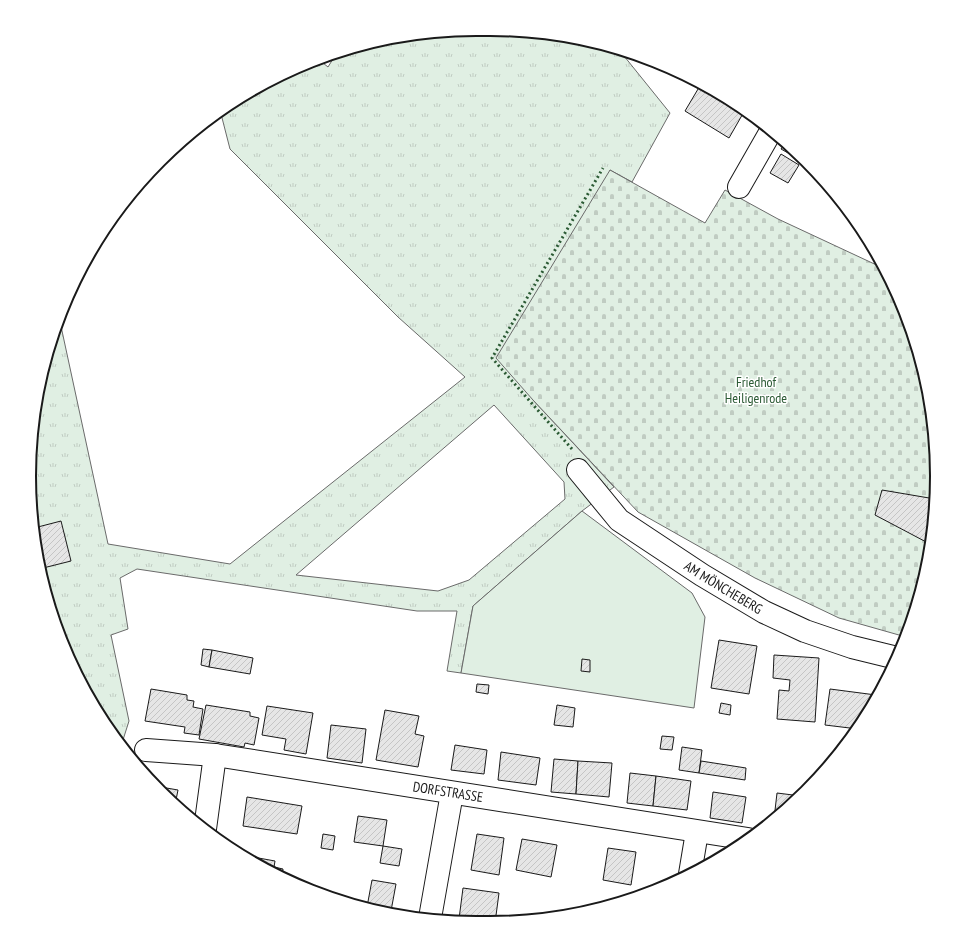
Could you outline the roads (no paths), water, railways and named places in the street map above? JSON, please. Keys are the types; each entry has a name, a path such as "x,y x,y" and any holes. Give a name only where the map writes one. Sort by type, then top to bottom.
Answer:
{"street":[{"path":"739,187 768,136"},
{"name":"AM MÖNCHEBERG","path":"578,470 619,520 702,576 764,612 805,630 852,647 891,657"},
{"name":"DORFSTRASSE","path":"146,750 215,755 740,838"},
{"path":"206,823 215,755"},
{"path":"431,913 452,793"},
{"path":"691,868 697,832"}],"park label":[{"name":"Friedhof Heiligenrode","path":"756,390"}]}
